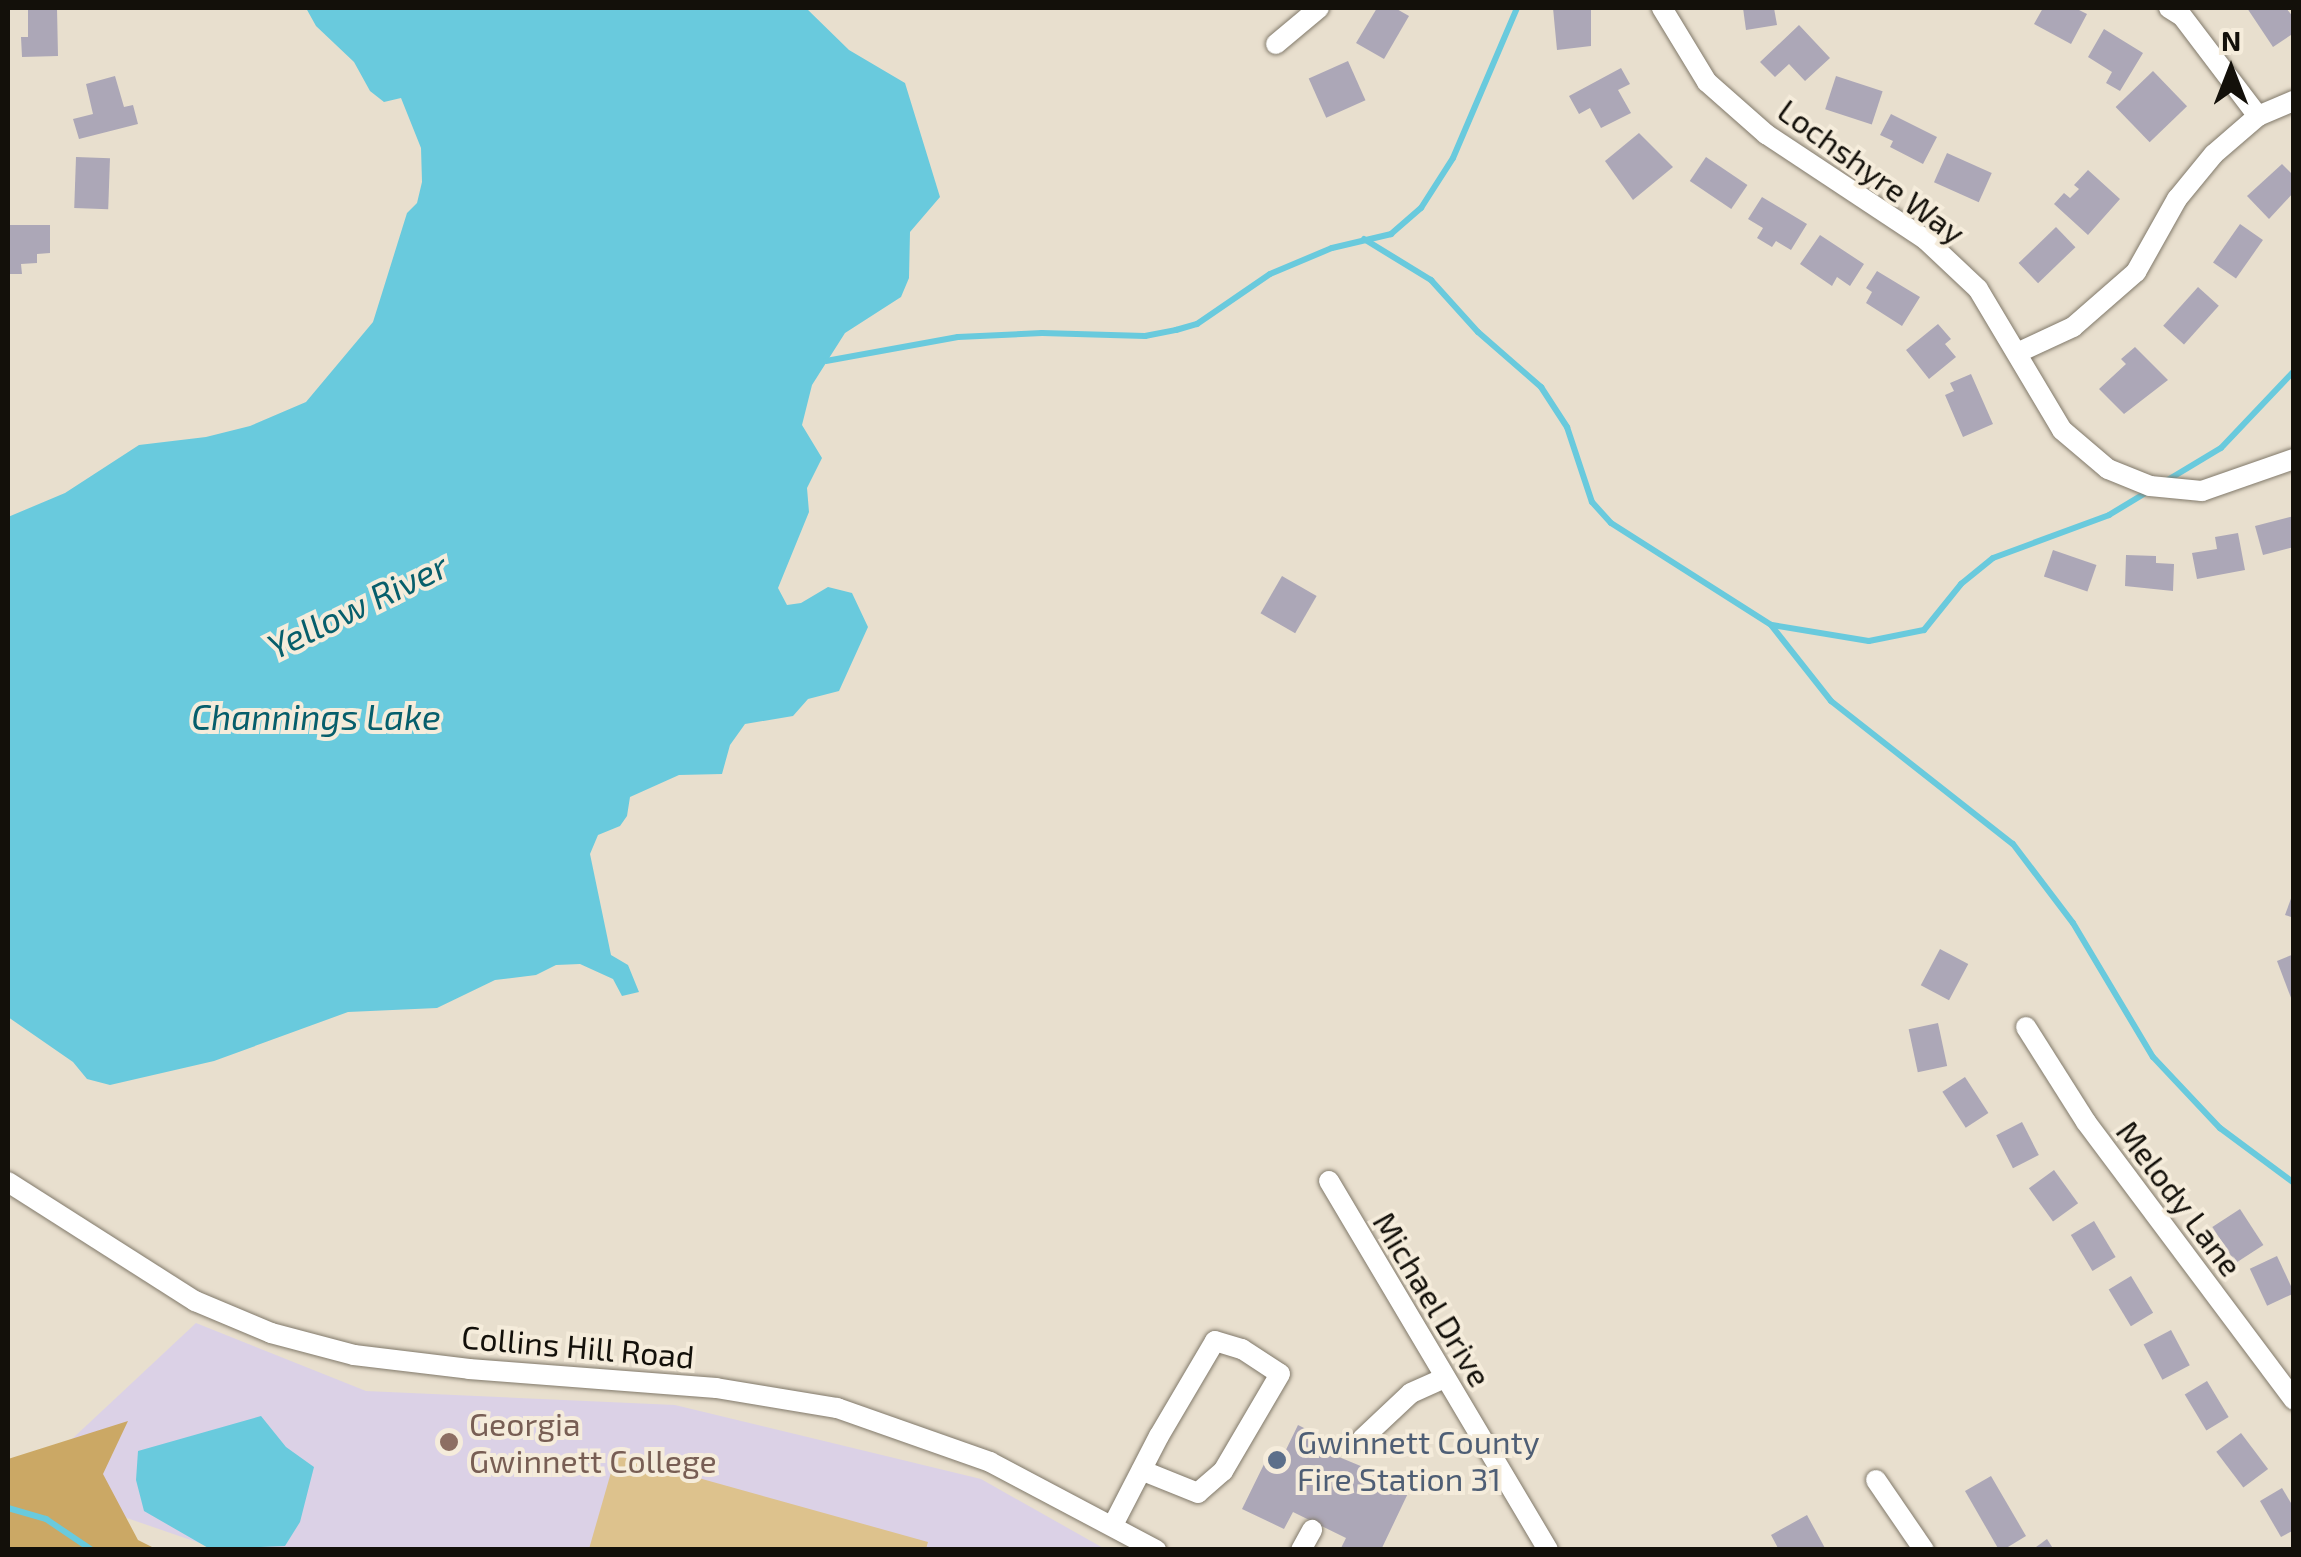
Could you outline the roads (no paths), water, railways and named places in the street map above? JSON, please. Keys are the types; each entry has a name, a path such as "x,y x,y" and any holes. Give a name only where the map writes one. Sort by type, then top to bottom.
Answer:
{"street":[{"path":"1276,44 1318,8"},
{"name":"Lochshyre Way","path":"1662,8 1706,82 1766,134 1926,240 1978,289 2062,430 2108,469 2150,486 2202,490 2294,459"},
{"path":"2169,8 2182,16 2258,116"},
{"path":"2017,353 2073,327 2136,272 2178,199 2214,154 2258,116 2294,100"},
{"name":"Melody Lane","path":"2026,1027 2086,1122 2294,1400"},
{"name":"Michael Drive","path":"1329,1181 1548,1550"},
{"name":"Collins Hill Road","path":"8,1182 195,1301 270,1333 354,1355 716,1388 836,1408 990,1462 1114,1524 1156,1550"},
{"path":"1114,1524 1142,1470 1215,1340 1242,1349 1280,1374 1223,1471 1198,1493 1142,1470"},
{"path":"1362,1439 1411,1393 1445,1378"},
{"path":"1876,1480 1924,1550"},
{"path":"1301,1550 1312,1530"}],"water":[{"name":"Channings Lake","path":"306,8 806,8 849,50 905,83 940,197 910,232 909,278 901,297 845,333 812,385 802,425 822,458 807,488 809,512 778,588 787,605 801,603 828,587 852,593 868,627 839,691 808,699 793,716 745,724 730,745 722,774 679,775 630,797 627,816 620,826 598,835 590,854 611,955 628,965 639,992 622,996 613,979 580,964 556,965 536,975 495,980 437,1008 348,1012 214,1061 110,1085 87,1079 73,1062 8,1017 8,517 65,493 139,445 206,437 250,426 306,402 373,322 407,213 417,203 422,182 421,148 401,98 384,102 370,91 354,62 316,26"},
{"path":"261,1416 286,1447 314,1467 300,1522 285,1546 210,1549 144,1511 136,1480 138,1451"}],"waterway":[{"path":"826,361 958,337 1042,333 1145,336 1176,330 1197,324 1270,274 1332,248 1391,234 1421,208 1453,158 1517,8"},
{"path":"1364,239 1431,280 1478,332 1541,387 1567,427 1592,502 1611,523 1771,625 1831,701 2013,844 2073,923 2153,1057 2220,1128 2294,1183"},
{"path":"2166,481 2221,448 2294,371"},
{"path":"1772,625 1869,641 1924,630 1961,584 1993,558 2109,515 2147,492"},
{"path":"8,1508 46,1519 92,1550"}],"place":[{"name":"Georgia Gwinnett College","path":"449,1442"},
{"name":"Gwinnett County Fire Station 31","path":"1277,1460"}],"water label":[{"name":"Yellow River","path":"357,605"}]}
